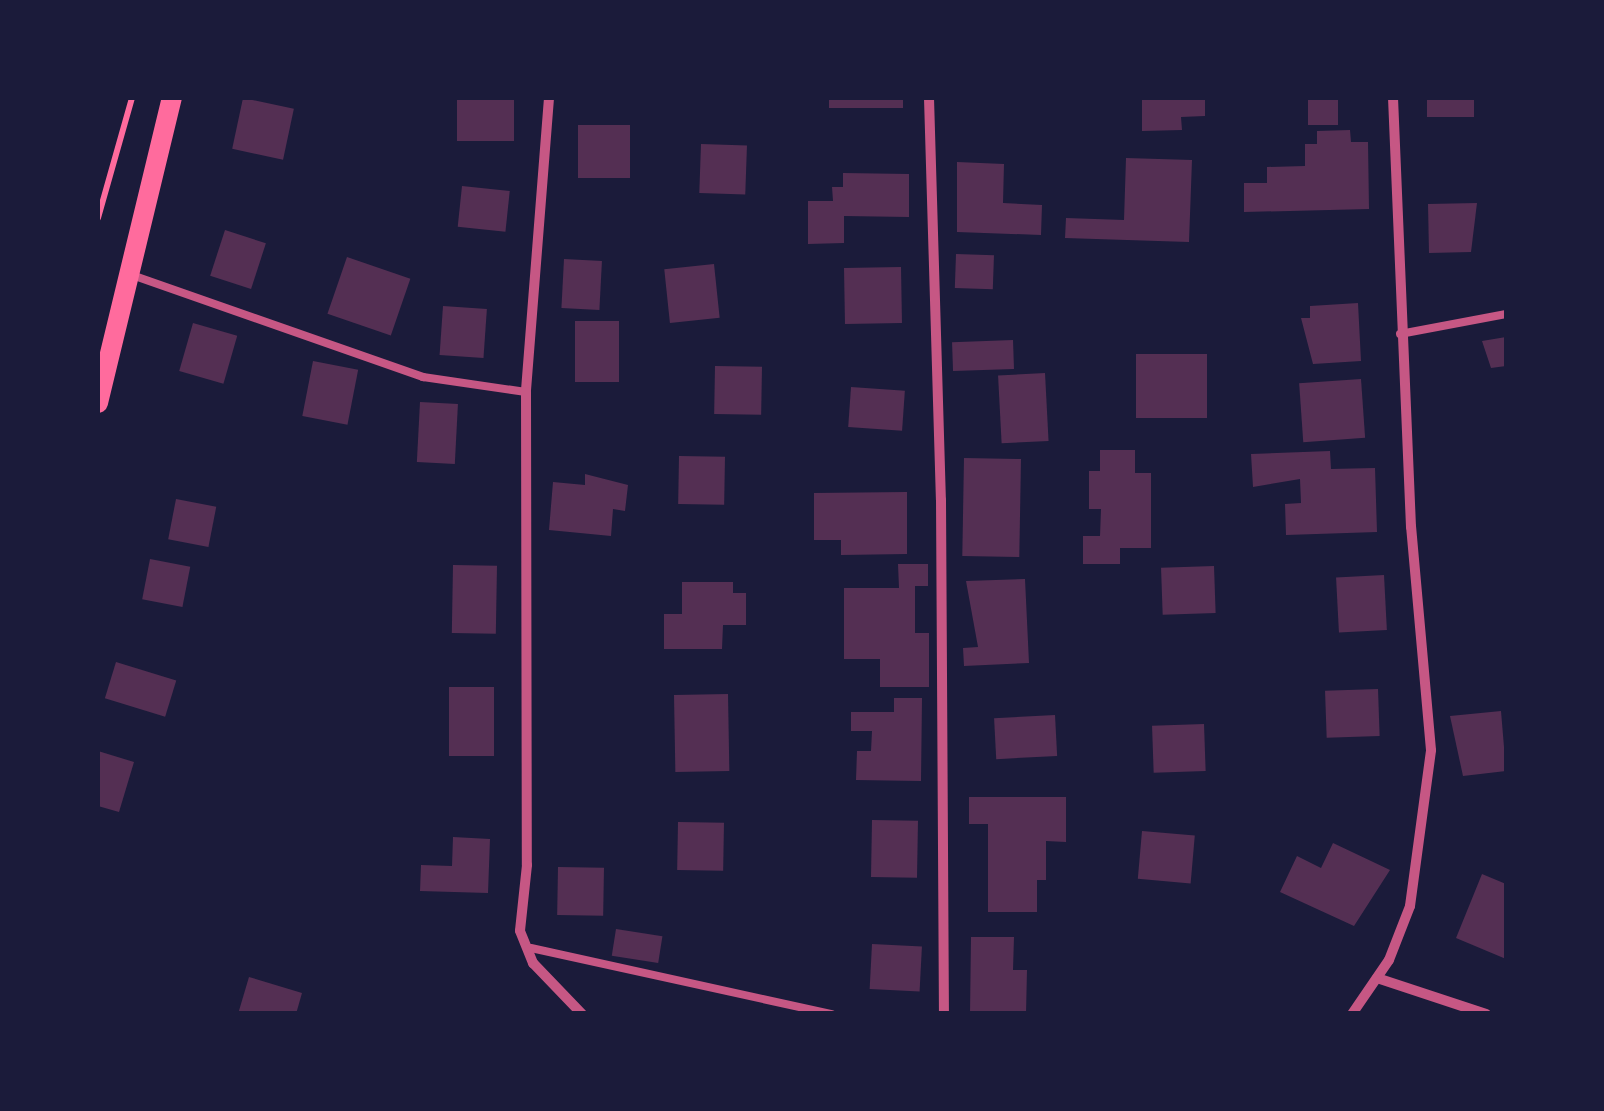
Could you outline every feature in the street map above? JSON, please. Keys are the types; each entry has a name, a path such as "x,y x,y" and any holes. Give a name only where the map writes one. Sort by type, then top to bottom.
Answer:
{"main road":[{"path":"98,403 172,98"}],"street":[{"path":"549,98 526,392 527,865 520,930 531,948 533,963 582,1014"},
{"path":"929,98 941,500 944,1014"},
{"path":"1352,1014 1377,978 1418,877 1431,750 1400,334 1393,98"},
{"path":"1377,978 1486,1014"}],"lane":[{"path":"129,274 423,378 526,392"},
{"path":"1400,334 1506,314"},
{"path":"531,948 832,1014"}],"path":[{"path":"98,218 132,98"}],"building":[{"path":"243,98 294,109 283,160 232,149"},
{"path":"457,98 514,98 514,141 457,141"},
{"path":"829,98 903,98 903,108 829,108"},
{"path":"1142,98 1205,98 1205,116 1181,117 1182,130 1142,131"},
{"path":"1308,98 1338,98 1338,125 1308,125"},
{"path":"1427,98 1474,98 1474,117 1427,117"},
{"path":"578,125 630,125 630,178 578,178"},
{"path":"1350,130 1351,142 1368,142 1369,209 1244,212 1244,183 1267,183 1267,167 1305,166 1305,144 1317,144 1317,131"},
{"path":"701,144 747,146 745,195 699,193"},
{"path":"1126,158 1192,160 1189,242 1065,238 1066,218 1124,220"},
{"path":"957,162 1004,164 1003,203 1042,205 1041,235 957,232"},
{"path":"843,173 909,174 909,217 844,216 844,243 808,244 808,201 833,201 832,187 843,187"},
{"path":"462,186 510,191 505,232 458,227"},
{"path":"1477,203 1471,252 1429,253 1428,204"},
{"path":"225,230 266,243 251,289 210,276"},
{"path":"956,254 994,255 993,289 955,288"},
{"path":"347,257 410,279 391,336 327,314"},
{"path":"564,259 602,261 599,310 561,308"},
{"path":"714,264 720,318 670,323 664,269"},
{"path":"901,267 902,323 845,324 844,268"},
{"path":"1358,303 1361,361 1313,364 1301,318 1310,318 1310,306"},
{"path":"443,306 487,309 483,358 440,355"},
{"path":"575,321 619,321 619,382 575,382"},
{"path":"193,323 237,336 223,384 179,371"},
{"path":"1506,337 1506,366 1491,368 1482,341"},
{"path":"1013,340 1014,369 953,371 952,342"},
{"path":"1136,354 1207,354 1207,418 1136,418"},
{"path":"313,361 358,370 347,425 302,416"},
{"path":"715,366 762,367 761,415 714,414"},
{"path":"1045,373 1049,441 1002,443 998,375"},
{"path":"1361,379 1365,438 1303,442 1299,383"},
{"path":"851,387 905,391 902,431 848,427"},
{"path":"420,402 458,404 455,464 417,462"},
{"path":"1100,450 1135,450 1135,473 1151,473 1151,548 1120,548 1120,564 1083,564 1083,536 1100,536 1101,509 1089,509 1089,471 1100,471"},
{"path":"1330,451 1331,469 1375,468 1377,532 1286,535 1285,504 1301,503 1300,479 1253,487 1251,454"},
{"path":"679,456 725,457 724,505 678,504"},
{"path":"964,458 1021,459 1019,557 962,556"},
{"path":"585,474 628,485 625,511 613,509 611,536 549,530 553,482 585,485"},
{"path":"907,492 907,554 841,555 841,540 814,540 814,493"},
{"path":"176,499 216,507 208,547 168,539"},
{"path":"150,559 190,567 182,607 142,599"},
{"path":"898,564 928,564 928,586 915,586 915,633 929,633 929,687 880,687 880,659 844,659 844,588 899,588"},
{"path":"453,565 497,566 496,634 452,633"},
{"path":"1214,566 1216,613 1163,615 1161,568"},
{"path":"1384,575 1387,630 1339,632 1336,578"},
{"path":"1025,579 1029,663 964,666 963,648 978,647 966,581"},
{"path":"682,582 733,582 733,593 746,593 746,625 723,625 722,649 664,649 664,614 682,614"},
{"path":"116,662 176,680 165,717 105,698"},
{"path":"449,687 494,687 494,756 449,756"},
{"path":"1378,689 1380,736 1327,738 1325,691"},
{"path":"728,694 729,771 675,772 674,695"},
{"path":"894,698 922,698 921,781 856,780 857,751 871,751 872,731 851,731 851,712 894,712"},
{"path":"1501,711 1506,771 1463,776 1450,716"},
{"path":"1055,715 1057,756 996,759 994,718"},
{"path":"1204,724 1206,771 1154,773 1152,726"},
{"path":"98,751 134,762 119,812 98,806"},
{"path":"969,797 1066,797 1066,842 1046,841 1046,880 1037,880 1037,912 988,912 988,824 969,824"},
{"path":"872,820 918,821 917,878 871,877"},
{"path":"678,822 724,823 723,871 677,870"},
{"path":"1142,831 1195,836 1191,883 1138,879"},
{"path":"453,837 490,839 488,893 420,891 421,865 452,866"},
{"path":"1333,843 1390,870 1354,926 1280,892 1297,856 1321,868"},
{"path":"558,867 604,868 603,916 557,915"},
{"path":"1482,874 1506,884 1506,959 1456,938"},
{"path":"616,929 662,936 658,963 612,956"},
{"path":"971,937 1014,937 1013,970 1027,970 1026,1014 970,1014"},
{"path":"872,944 922,947 920,992 870,989"},
{"path":"249,977 302,993 296,1014 238,1014"}]}
